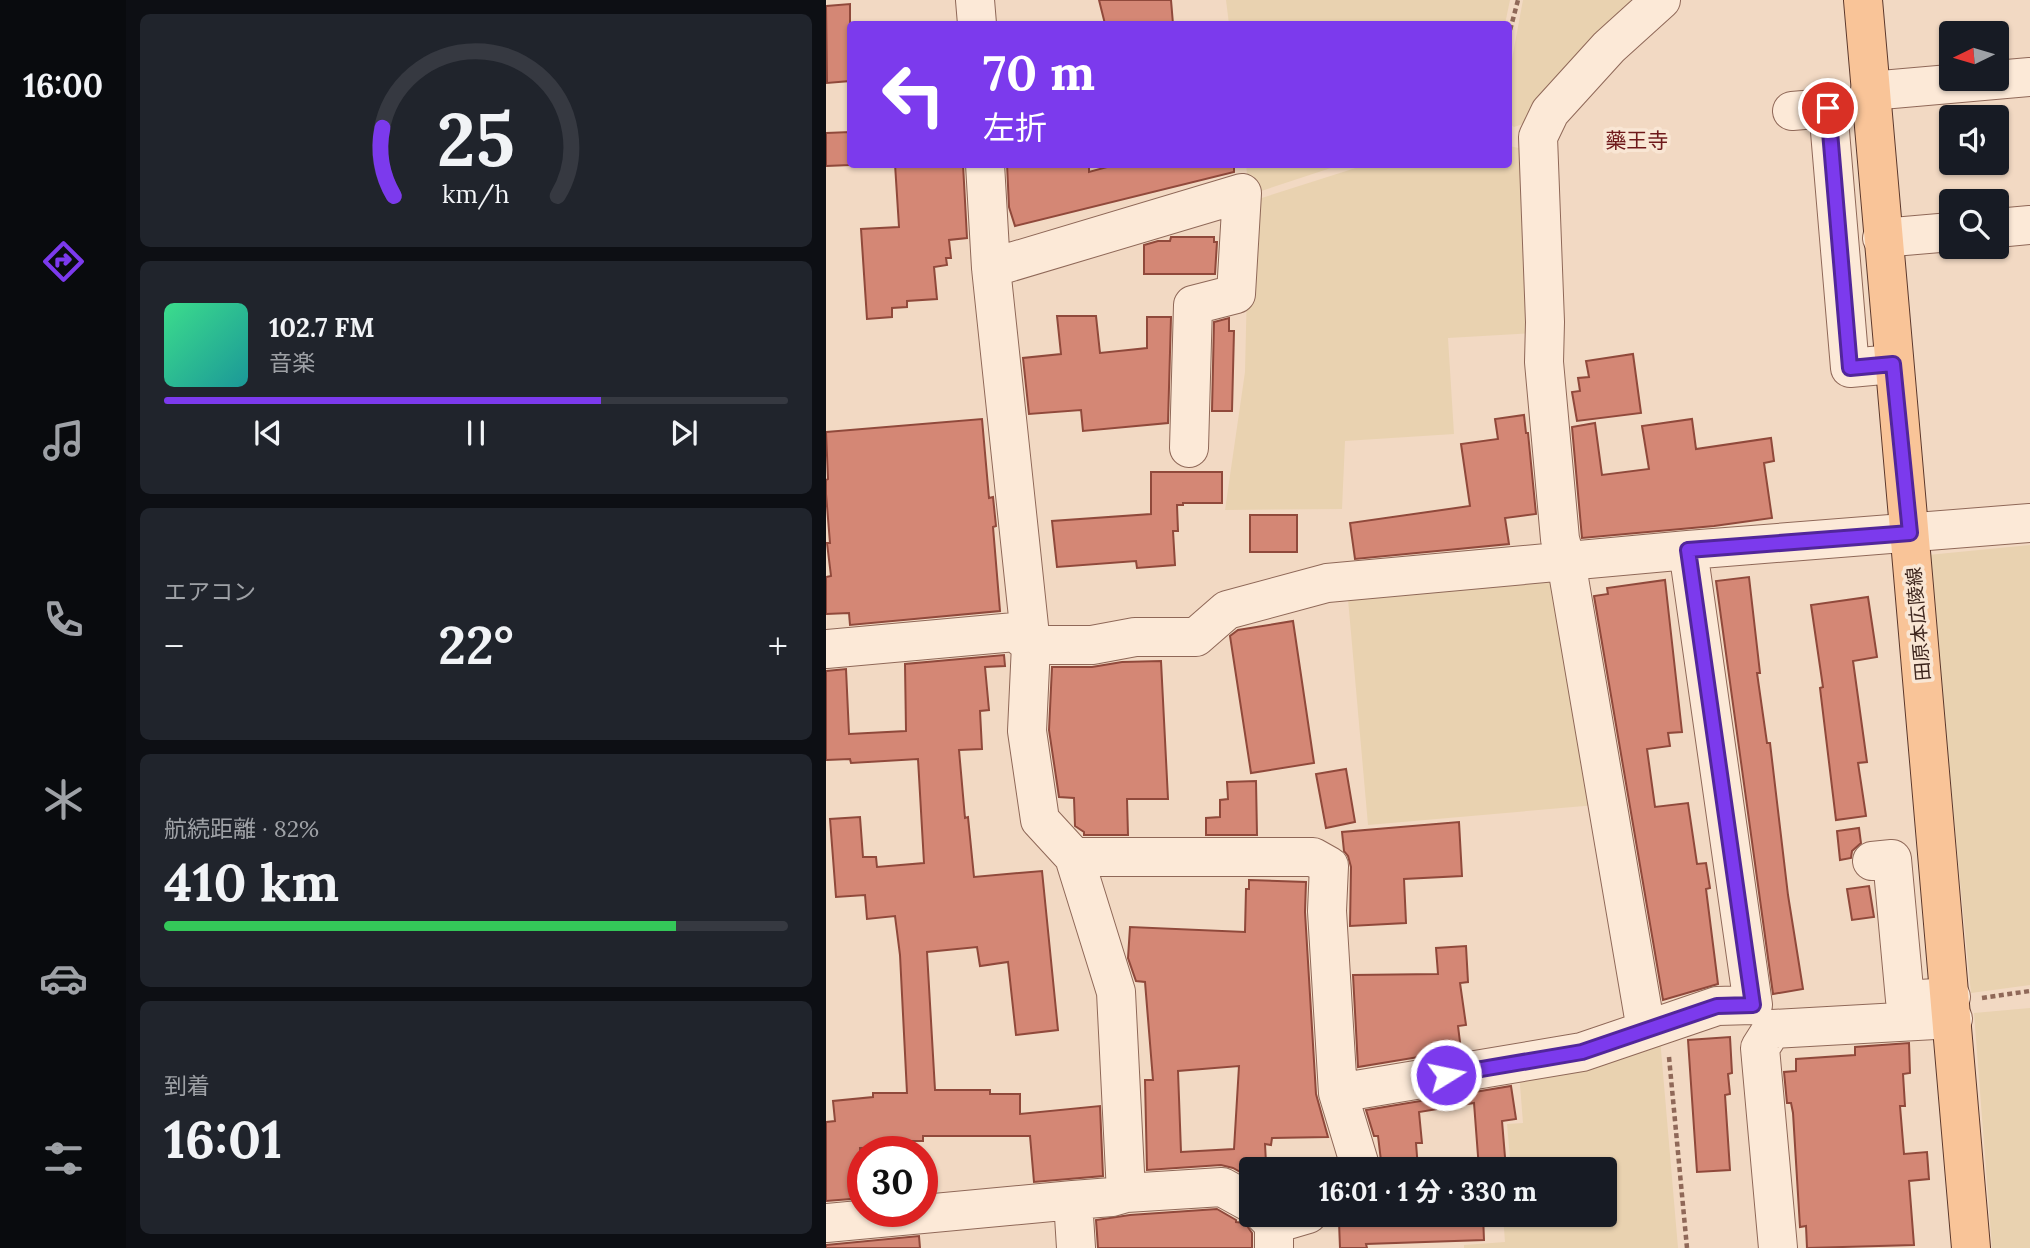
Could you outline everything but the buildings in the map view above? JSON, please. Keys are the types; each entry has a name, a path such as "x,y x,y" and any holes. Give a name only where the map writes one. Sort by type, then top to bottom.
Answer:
{"main road":[{"name":"田原本広陵線","path":"1863,0 1971,1248"}],"street":[{"path":"975,0 977,21"},
{"path":"1656,1027 1560,539 1544,362 1538,137 1558,103 1609,47 1661,0"},
{"path":"1870,90 2030,77"},
{"path":"1792,111 1828,108 1850,368 1893,364"},
{"path":"985,168 991,268 1031,645 1027,731 1040,820 1074,857 1116,992 1126,1193"},
{"path":"991,268 1242,193 1236,294 1193,304 1189,448"},
{"path":"2009,227 2030,225"},
{"path":"1882,238 1939,233"},
{"path":"826,649 1014,632 1031,645 1092,645 1135,637 1196,637 1227,610 1326,583 1688,550 2030,523"},
{"path":"1338,1093 1582,1052 1717,1006 1753,1005 1688,550"},
{"path":"1074,857 1313,857 1329,866 1331,879 1327,911 1338,1093 1357,1157"},
{"path":"1872,862 1892,859 1905,1000 1952,1006"},
{"path":"1779,1248 1760,1048 1772,1029 1952,1006"},
{"path":"826,1223 1112,1197 1126,1193 1222,1187 1239,1198"},
{"path":"1073,1200 1076,1248"}],"path":[{"path":"1512,23 1518,0"},
{"path":"1952,1006 2030,992"},
{"path":"1656,1027 1687,1248"}],"shaded area":[{"path":"1226,0 1510,0 1506,21 1229,21"},
{"path":"1523,0 1640,0 1597,36 1523,124 1514,127 1512,59"},
{"path":"1512,147 1528,150 1536,333 1448,338 1454,434 1345,441 1342,509 1225,510 1245,372 1249,202 1356,168 1512,168"},
{"path":"1246,168 1331,168 1249,195"},
{"path":"2030,545 2030,985 1971,993 1928,555"},
{"path":"1561,574 1596,805 1368,825 1348,599"},
{"path":"2030,1008 2030,1248 1992,1248 1974,1013"},
{"path":"1660,1038 1678,1248 1464,1248 1464,1245 1505,1242 1504,1227 1617,1227 1617,1157 1510,1157 1507,1124 1523,1123 1519,1072"}],"district":[{"name":"藥王寺","path":"1637,140"}],"route":[{"path":"1446,1075 1582,1052 1717,1006 1753,1005 1688,550 1910,533 1893,364 1850,368 1828,108"}]}
